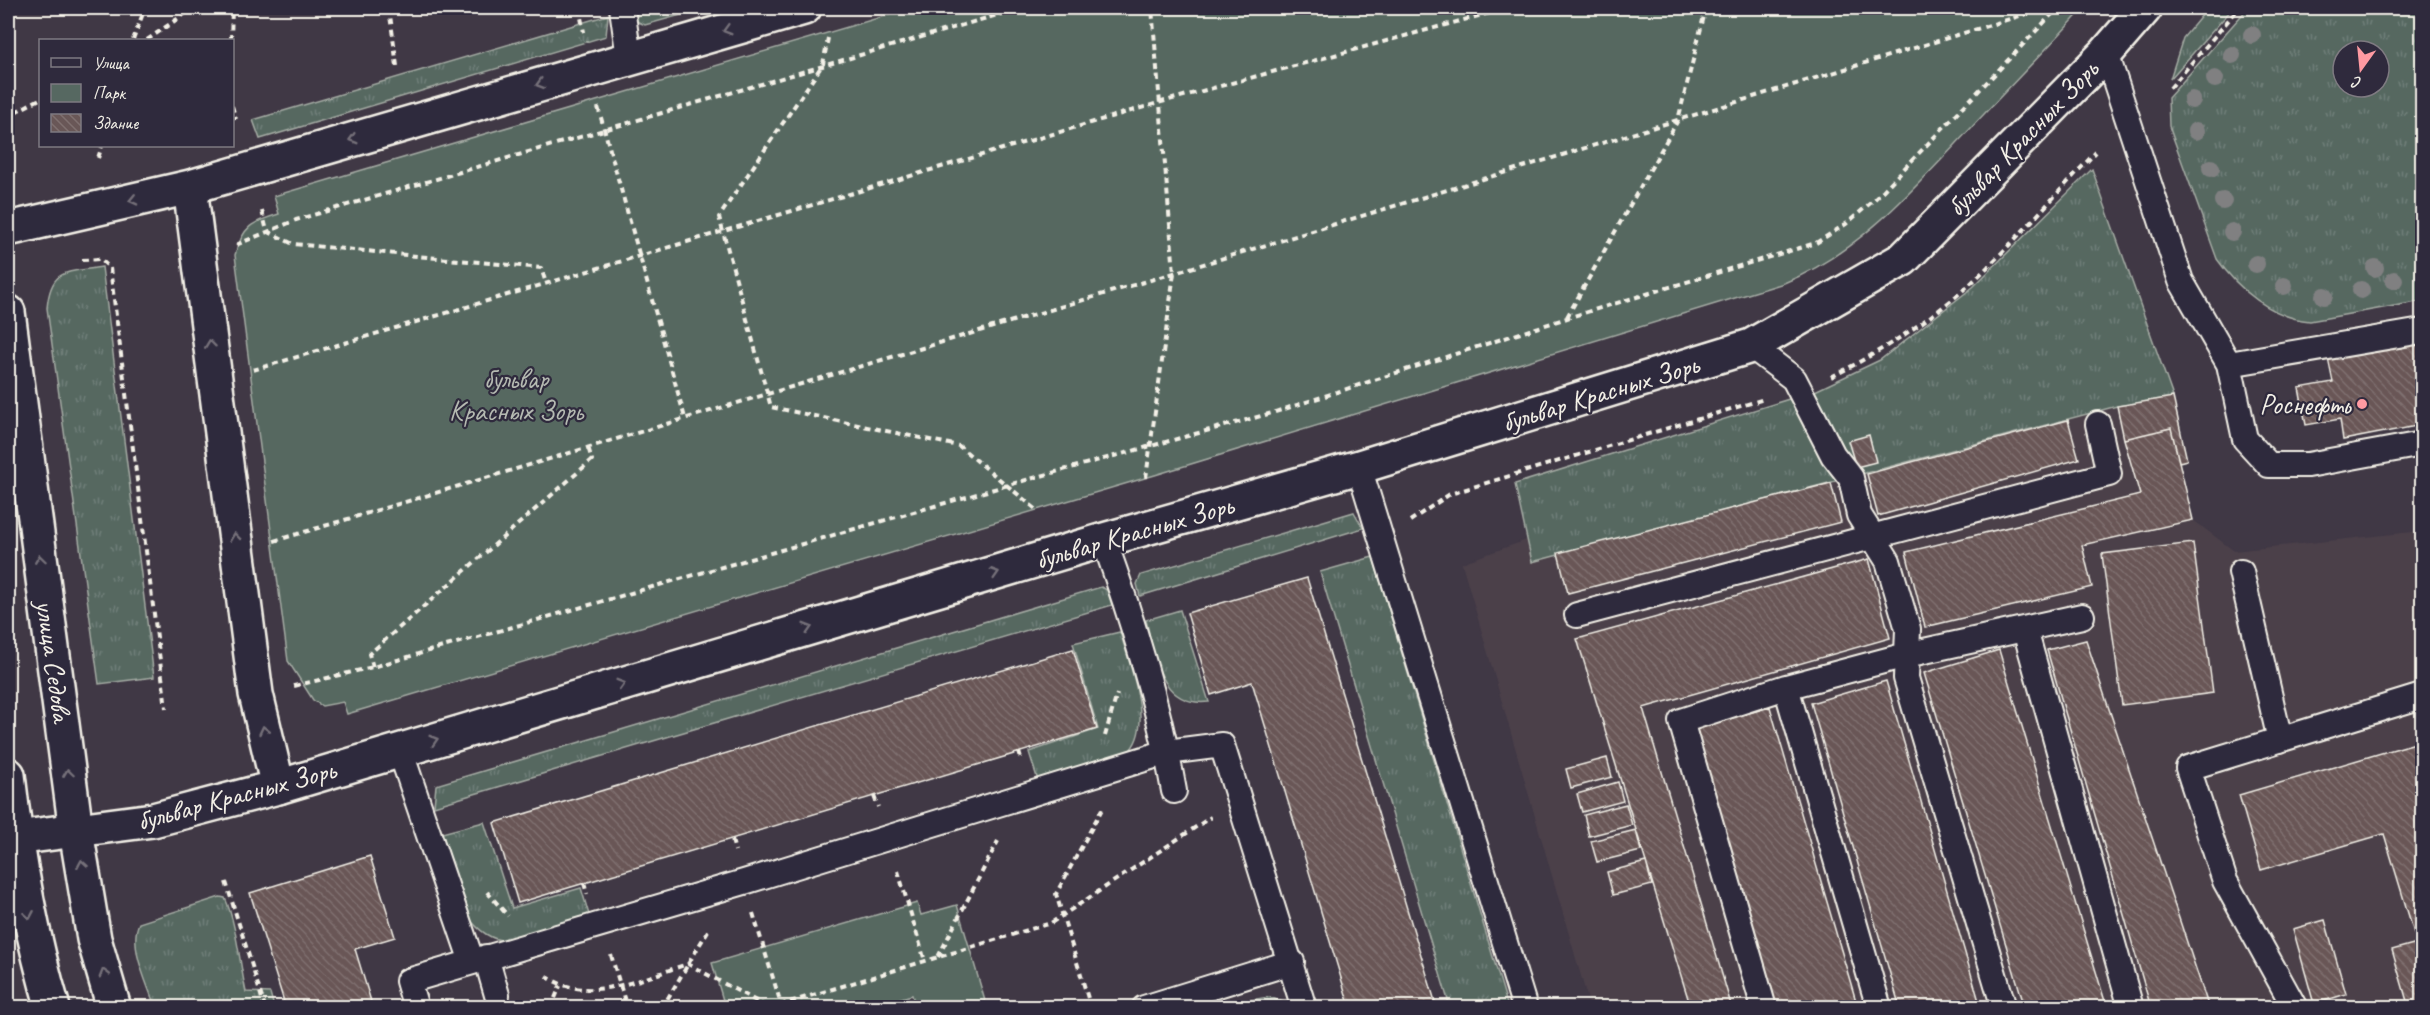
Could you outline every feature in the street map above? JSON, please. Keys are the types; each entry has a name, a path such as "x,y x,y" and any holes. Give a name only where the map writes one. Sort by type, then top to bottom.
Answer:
{"street":[{"path":"8,229 190,187 804,8"},
{"name":"бульвар Красных Зорь","path":"11,839 153,820 278,787 1104,540 1359,468 1751,346 1903,259 2106,53 2145,8"},
{"path":"190,187 256,694 278,787"},
{"name":"улица Седова","path":"8,312 76,831 94,939 114,1008"},
{"path":"8,775 11,839 36,950 53,1008"}],"lane":[{"path":"622,8 629,58"},
{"path":"2106,53 2181,281 2229,364 2245,439 2270,465 2308,465 2422,444"},
{"path":"2229,364 2422,331"},
{"path":"1751,346 1794,379 1833,455 1851,478 1859,515 1875,537 1888,561 1908,629 1905,678 2004,1008"},
{"path":"1577,615 2109,474 2098,424"},
{"path":"1359,468 1525,1008"},
{"path":"1104,540 1129,614 1167,752 1174,791"},
{"path":"2241,572 2280,740"},
{"path":"1764,1008 1681,721 1786,687 1906,655 2082,616"},
{"path":"2025,630 2131,1008"},
{"path":"1786,687 1879,1008"},
{"path":"2295,1008 2225,881 2188,768 2422,696"},
{"path":"416,1008 408,981 1167,752 1222,745 1292,962 1304,1008"},
{"path":"400,750 479,959 497,994"},
{"path":"1144,1008 1292,962"}],"path":[{"path":"134,39 145,8"},
{"path":"148,39 193,8"},
{"path":"231,39 232,8"},
{"path":"389,8 397,66"},
{"path":"227,249 308,216 823,64 1022,8"},
{"path":"1146,478 1174,273 1158,103 1152,8"},
{"path":"244,373 1158,103 1508,8"},
{"path":"1567,318 1678,120 1706,8"},
{"path":"266,543 1174,273 2046,8"},
{"path":"290,687 373,667 1149,445 1272,413 1567,318 1781,256 1816,243 1846,224 1874,200 2058,8"},
{"path":"2170,88 2239,8"},
{"path":"823,64 719,218 771,407 959,446 1037,510"},
{"path":"15,112 39,100"},
{"path":"234,112 236,119"},
{"path":"603,129 685,418"},
{"path":"98,158 102,147"},
{"path":"262,211 267,231 293,244 541,268 546,283"},
{"path":"82,260 100,259 110,268 166,708"},
{"path":"373,667 369,654 592,460 588,447"},
{"path":"1103,744 1118,689"},
{"path":"1091,1008 1056,894 1125,765"},
{"path":"937,958 1022,795"},
{"path":"520,947 538,970 560,986 596,991 688,964 769,1008 1051,923 1239,798"},
{"path":"888,836 925,961"},
{"path":"226,882 264,1008"},
{"path":"662,1008 735,884"},
{"path":"735,884 781,1004"},
{"path":"483,889 512,921"},
{"path":"601,923 627,1008"},
{"path":"551,1008 560,986"}],"shaded area":[{"path":"2117,406 2193,520 2234,551 2422,531 2422,1007 1590,1007 1462,563 1527,540 1532,562"}],"green space":[{"path":"634,8 706,8 645,25 636,21"},
{"name":"бульвар Красных Зорь","path":"912,8 2084,8 1886,216 1838,254 1784,283 1155,475 347,714 343,702 322,706 313,700 288,661 235,255 245,231 255,223 279,214 274,196"},
{"path":"2208,8 2233,8 2170,79 2183,38"},
{"path":"2248,8 2422,8 2422,301 2310,321 2282,314 2257,300 2235,281 2217,259 2169,126 2168,98"},
{"path":"608,15 606,36 260,139 253,120"},
{"path":"2092,169 2173,397 2117,406 1532,562 1515,484 1815,391 1880,360 1973,287"},
{"path":"102,267 154,677 99,684 47,308 52,285 63,274"},
{"path":"1354,512 1363,528 1140,596 1137,584 1141,575"},
{"path":"1373,557 1508,1007 1450,1007 1320,572"},
{"path":"1101,587 1107,590 1112,605 434,806 436,785"},
{"path":"1180,610 1209,702 1193,702 1180,697 1162,677 1157,664 1146,620"},
{"path":"1120,632 1138,695 1139,728 1135,742 1127,753 1039,784 1029,752 1098,729 1073,643"},
{"path":"484,822 512,908 581,888 590,918 508,941 491,937 477,927 469,918 442,833"},
{"path":"220,897 225,898 229,908 246,992 270,993 274,1007 155,1007 137,954 136,933 139,923"},
{"path":"917,903 921,915 957,905 985,1001 963,1007 916,1007 912,995 870,1007 725,1007 712,963"},
{"path":"1269,997 1283,1002 1288,1007 1246,1007 1244,1001"}],"building":[{"path":"450,8 516,8 451,16"},
{"name":"Роснефть","path":"2422,341 2422,425 2343,440 2340,419 2306,425 2299,388 2333,382 2328,358"},
{"path":"2173,397 2187,460 2179,462 2171,428 2124,439 2117,406"},
{"path":"2068,420 2079,459 1878,516 1867,474"},
{"path":"2171,428 2193,520 2082,545 2092,587 1925,627 1906,552 2140,495 2124,439"},
{"path":"1869,435 1876,462 1856,467 1848,441"},
{"path":"1831,483 1841,522 1568,593 1558,553"},
{"path":"2193,543 2213,693 2122,705 2102,554"},
{"path":"1869,559 1890,638 1643,708 1732,1008 1691,1008 1577,639"},
{"path":"1307,578 1437,1008 1350,1008 1252,682 1211,695 1187,613"},
{"path":"2086,640 2209,1008 2151,1008 2047,650"},
{"path":"1073,649 1097,729 518,903 494,823"},
{"path":"1999,650 2107,1008 2025,1008 1924,673"},
{"path":"1886,681 1981,1008 1900,1008 1811,703"},
{"path":"1770,707 1858,1008 1775,1008 1694,729"},
{"path":"2422,741 2422,1008 2409,1008 2392,950 2417,943 2384,834 2261,870 2239,795"},
{"path":"1607,758 1612,777 1571,788 1566,769"},
{"path":"1618,782 1623,801 1582,812 1577,794"},
{"path":"1626,804 1632,825 1589,836 1584,815"},
{"path":"1636,830 1641,851 1597,862 1591,841"},
{"path":"370,856 395,937 355,949 373,1008 286,1008 250,893"},
{"path":"1646,862 1652,885 1613,895 1607,872"},
{"path":"2325,920 2346,994 2314,1004 2293,929"}],"place":[{"name":"Роснефть","path":"2362,404"}]}
